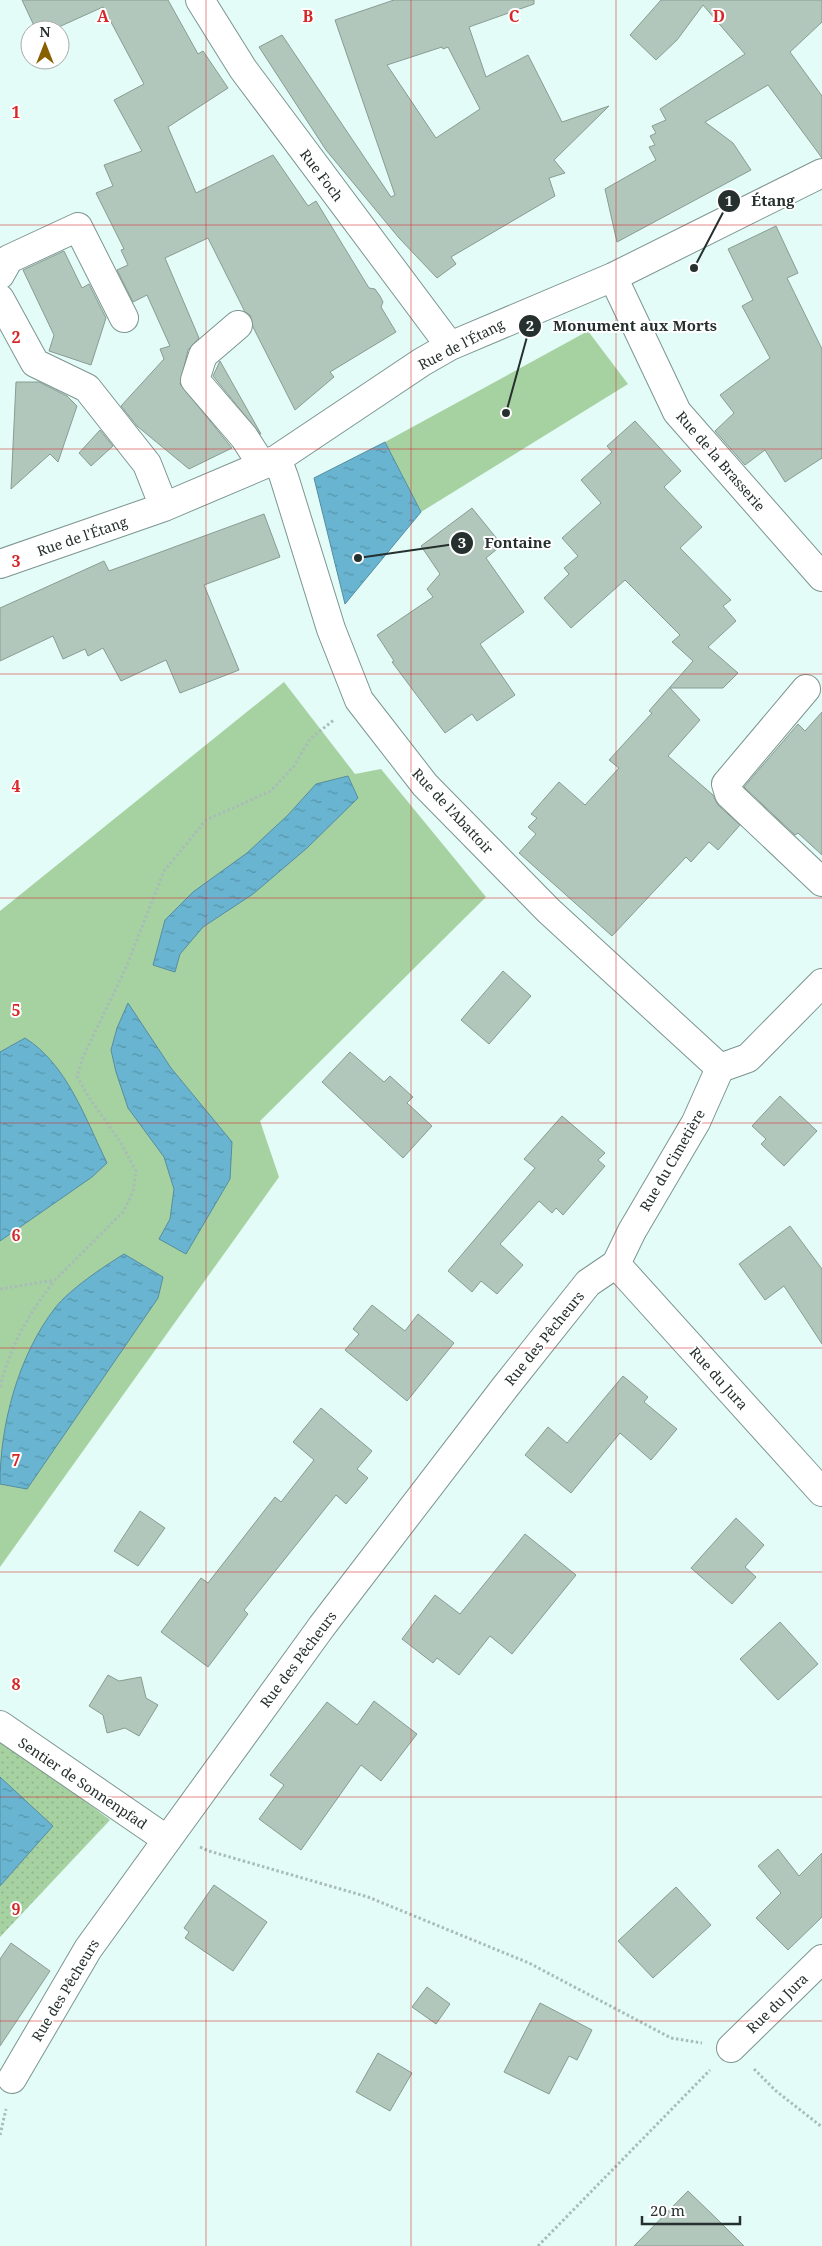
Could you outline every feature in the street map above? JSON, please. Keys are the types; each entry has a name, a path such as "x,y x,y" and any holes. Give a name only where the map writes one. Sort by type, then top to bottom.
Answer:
{"street":[{"name":"Rue Foch","path":"200,0 243,69 450,346"},
{"name":"Rue de l'Étang","path":"0,564 164,507 269,462 422,362 450,346 613,277 822,173"},
{"path":"0,275 9,259 78,227 124,318"},
{"name":"Rue de la Brasserie","path":"613,277 677,412 822,577"},
{"path":"0,299 35,363 87,388 141,456 147,464 164,507"},
{"name":"Rue de l'Abattoir","path":"238,325 203,355 195,380 244,437 269,462 359,700 425,785 549,911 720,1068"},
{"path":"806,689 726,784 729,794 822,882"},
{"path":"720,1068 748,1058 822,983"},
{"name":"Rue du Cimetière","path":"616,1264 632,1231 696,1122 720,1068"},
{"name":"Rue du Jura","path":"616,1264 822,1492"},
{"name":"Rue des Pêcheurs","path":"12,2079 88,1949 322,1626 506,1386 588,1283 616,1264"},
{"name":"Sentier de Sonnenpfad","path":"0,1725 166,1839"},
{"name":"Rue du Jura","path":"731,2048 822,1959"}],"path":[{"path":"0,1387 6,1365 26,1320 55,1280 123,1212 133,1192 136,1171 121,1143 88,1096 77,1076 83,1057 126,970 164,871 206,820 271,791 294,766 310,739 359,700"},
{"path":"0,1289 55,1280"},
{"path":"209,1851 368,1897 529,1963 671,2038 731,2048 776,2091 822,2127"},
{"path":"538,2246 731,2048"}],"green space":[{"path":"588,331 628,384 421,512 385,442"},
{"path":"284,682 355,774 381,769 486,897 260,1121 279,1177 0,1567 0,911"},
{"path":"0,1737 110,1820 0,1937"}],"water":[{"path":"385,442 421,512 345,604 314,478"},
{"path":"348,776 358,798 307,848 253,894 203,927 180,954 175,972 153,965 165,920 193,892 247,853 288,815 316,784"},
{"path":"128,1003 171,1068 232,1142 230,1179 186,1254 159,1239 170,1219 174,1189 164,1157 128,1108 116,1072 111,1050 117,1028"},
{"path":"25,1038 53,1062 64,1078 83,1111 107,1163 92,1177 0,1241 0,1052"},
{"path":"124,1254 163,1277 158,1298 27,1489 0,1484 3,1438 8,1415 21,1369 31,1347 55,1308 69,1293"},
{"path":"0,1777 53,1826 0,1886"}],"building":[{"path":"22,0 168,0 198,54 203,51 228,88 168,127 196,193 273,155 308,206 316,201 369,288 375,289 380,296 383,302 381,307 396,332 330,372 334,377 295,410 253,327 250,315 245,312 208,238 165,258 199,338 188,350 180,384 232,448 189,469 137,426 121,406 164,359 160,349 170,346 147,295 133,302 117,270 128,265 121,250 124,249 96,193 113,186 104,165 142,151 114,100 144,84 103,7 70,22 70,20 31,20"},
{"path":"394,0 534,0 534,4 469,27 486,77 528,55 562,122 609,106 554,160 565,173 549,178 555,196 451,257 456,264 437,278 399,238 326,150 259,47 282,35 391,197 395,195 335,20","holes":["442,47 443,49 448,47 480,109 436,138 387,65"]},
{"path":"661,0 822,0 822,22 790,52 822,96 822,158 768,85 705,122 733,143 751,170 617,242 605,189 656,160 649,147 655,145 650,136 656,133 652,126 666,120 660,109 745,54 703,5 677,40 656,60 630,35"},
{"path":"776,226 798,273 787,278 822,349 822,458 785,482 765,450 745,465 715,431 734,413 720,395 770,358 742,306 753,300 728,249"},
{"path":"64,251 82,288 89,284 106,318 91,365 49,351 54,335 23,270"},
{"path":"220,361 261,434 213,376"},
{"path":"16,382 39,382 67,396 77,406 58,462 50,454 11,489"},
{"path":"635,421 681,471 664,487 702,527 680,548 731,600 723,606 736,621 708,647 738,673 723,688 670,688 700,720 668,756 713,795 718,805 740,825 718,850 709,842 691,862 686,857 612,936 519,853 536,834 528,827 537,818 531,814 559,782 585,805 619,768 609,760 652,713 649,711 693,661 672,642 680,635 625,580 571,628 544,598 569,574 564,568 578,556 562,538 601,503 581,480 612,452 607,446"},
{"path":"100,430 113,446 91,466 79,453"},
{"path":"472,508 502,545 486,558 524,612 480,644 515,695 477,721 472,714 445,733 392,662 394,661 377,635 433,597 427,589 440,574 421,546"},
{"path":"264,514 280,557 204,585 239,670 180,693 166,660 121,681 103,648 88,656 85,649 63,659 53,636 0,661 0,608 104,561 109,571"},
{"path":"822,712 822,855 798,833 795,835 744,787 798,724 805,731"},
{"path":"503,971 531,996 489,1044 461,1020"},
{"path":"350,1052 384,1082 390,1076 413,1097 407,1103 432,1126 403,1158 322,1082"},
{"path":"780,1096 817,1131 784,1166 761,1144 766,1139 752,1126"},
{"path":"562,1116 605,1153 598,1160 605,1166 563,1215 556,1208 552,1213 539,1201 500,1244 523,1265 497,1294 481,1281 472,1292 448,1271 535,1168 524,1159"},
{"path":"790,1226 822,1269 822,1344 784,1286 765,1300 739,1264"},
{"path":"372,1305 405,1331 418,1314 454,1343 407,1401 345,1350 359,1334 353,1329"},
{"path":"623,1376 648,1397 644,1402 677,1429 651,1460 620,1433 571,1493 525,1455 548,1427 567,1443"},
{"path":"321,1408 372,1451 357,1469 368,1478 346,1504 336,1495 244,1610 248,1614 208,1667 161,1632 201,1578 208,1583 275,1497 281,1502 314,1460 293,1442"},
{"path":"140,1511 165,1528 138,1566 114,1551"},
{"path":"736,1518 764,1545 745,1567 756,1577 732,1604 691,1568"},
{"path":"525,1534 576,1575 512,1654 490,1636 459,1675 437,1658 433,1663 402,1639 435,1595 460,1614"},
{"path":"780,1622 818,1664 778,1700 740,1659"},
{"path":"108,1675 119,1681 141,1677 146,1698 158,1705 139,1736 125,1728 107,1733 103,1715 89,1706"},
{"path":"374,1701 417,1734 381,1781 361,1765 301,1850 259,1819 284,1785 270,1775 327,1702 357,1725"},
{"path":"778,1849 799,1876 822,1853 822,1917 788,1950 756,1918 781,1893 758,1866"},
{"path":"214,1885 267,1922 233,1971 185,1938 189,1932 184,1928"},
{"path":"676,1887 711,1925 653,1978 618,1941"},
{"path":"11,1943 50,1971 0,2046 0,1959"},
{"path":"427,1987 450,2004 436,2024 412,2007"},
{"path":"540,2003 592,2030 577,2060 569,2056 549,2094 504,2072"},
{"path":"378,2053 412,2073 390,2111 356,2092"},
{"path":"688,2191 716,2218 744,2246 634,2246"}],"place":[{"name":"Étang","path":"694,268"},
{"name":"Monument aux Morts","path":"506,413"},
{"name":"Fontaine","path":"358,558"}]}
